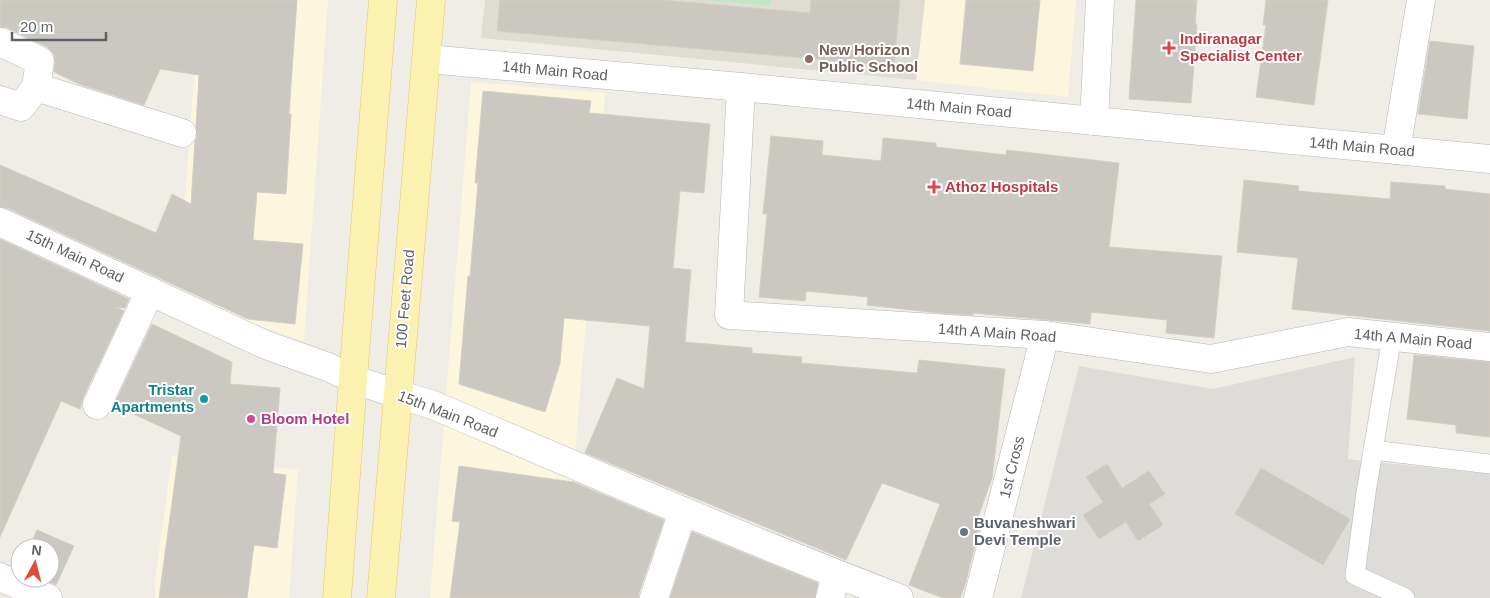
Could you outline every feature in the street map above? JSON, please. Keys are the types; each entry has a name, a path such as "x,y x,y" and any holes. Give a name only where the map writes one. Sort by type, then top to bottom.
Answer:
{"main road":[{"path":"338,598 353,379 384,0"},
{"name":"100 Feet Road","path":"381,598 431,0"}],"street":[{"path":"1094,121 1100,0"},
{"path":"1396,150 1420,0"},
{"path":"0,42 40,61 36,86 21,107 0,100"},
{"name":"14th Main Road","path":"427,59 741,87 1490,159"},
{"path":"36,86 182,133"},
{"name":"14th A Main Road","path":"741,87 729,315 1045,335 1211,360 1348,332 1490,347"},
{"name":"15th Main Road","path":"0,222 266,345 328,367 353,379 433,405 683,511 833,586 899,598"},
{"path":"97,405 150,291"},
{"name":"1st Cross","path":"978,598 1045,335"},
{"path":"654,598 683,511"},
{"path":"0,577 48,598"}],"lane":[{"path":"1392,336 1366,492 1356,575 1405,598"},
{"path":"1373,450 1490,464"}],"shaded area":[{"path":"200,0 328,0 304,341 177,299"},
{"name":"New Horizon Public School","path":"485,0 925,0 916,80 481,38"},
{"path":"925,0 1076,0 1068,97 916,80"},
{"path":"471,82 605,93 563,598 430,598"},
{"path":"1355,357 1348,459 1490,474 1490,598 1021,598 1079,366 1213,389"},
{"path":"172,456 298,470 289,598 155,598 155,582"}],"green space":[{"path":"707,0 771,0 770,6"}],"building":[{"path":"0,0 297,0 289,114 291,114 286,194 257,192 253,240 303,244 295,324 248,319 7,208 0,207 0,165 156,233 172,194 191,204 195,141 197,137 199,75 160,69 144,105 79,84 54,72 54,54 47,47 7,28 0,27"},
{"name":"New Horizon Public School","path":"500,0 662,0 810,13 811,0 900,0 894,66 497,31"},
{"path":"966,0 1040,0 1033,71 960,64"},
{"path":"1136,0 1197,0 1191,103 1129,99"},
{"path":"1266,0 1328,0 1314,105 1256,97 1266,25 1263,25"},
{"path":"1430,41 1474,46 1467,119 1418,114"},
{"path":"483,91 591,101 589,113 710,124 704,193 680,191 673,268 691,270 685,342 752,348 752,353 802,357 801,363 917,373 919,360 1005,369 992,478 976,523 980,525 960,598 943,598 909,585 940,504 882,483 846,560 585,453 617,378 644,389 650,326 564,318 560,363 545,412 459,384 478,183 475,183"},
{"path":"771,136 823,141 822,155 881,161 883,138 936,143 936,147 1006,155 1007,150 1119,163 1109,247 1222,256 1214,338 1166,333 1167,320 1091,312 1090,324 973,313 973,315 939,313 867,305 868,297 806,291 805,301 759,297 767,214 763,214"},
{"path":"1244,180 1299,186 1298,191 1390,199 1391,182 1445,186 1445,189 1490,194 1490,331 1292,309 1298,258 1237,252"},
{"path":"0,239 129,299 125,308 115,307 124,311 83,398 80,409 61,401 0,537"},
{"path":"152,324 232,362 230,384 280,388 273,473 286,475 277,548 254,545 247,598 159,598 181,436 114,405"},
{"path":"1414,355 1490,362 1490,437 1456,433 1456,425 1407,419"},
{"path":"1107,464 1122,488 1149,471 1165,494 1149,504 1163,525 1138,541 1126,522 1099,539 1083,515 1103,502 1086,477"},
{"path":"459,466 573,482 664,520 639,593 639,598 450,598 460,522 452,521"},
{"path":"1261,468 1350,519 1323,565 1235,514"},
{"path":"37,530 56,538 33,538"},
{"path":"692,532 818,583 815,598 670,598"},
{"path":"60,540 74,546 60,576"}],"place":[{"name":"Indiranagar Specialist Center","path":"1169,48"},
{"name":"New Horizon Public School","path":"809,59"},
{"name":"Athoz Hospitals","path":"934,187"},
{"name":"Tristar Apartments","path":"204,399"},
{"name":"Bloom Hotel","path":"251,419"},
{"name":"Buvaneshwari Devi Temple","path":"964,532"}]}
